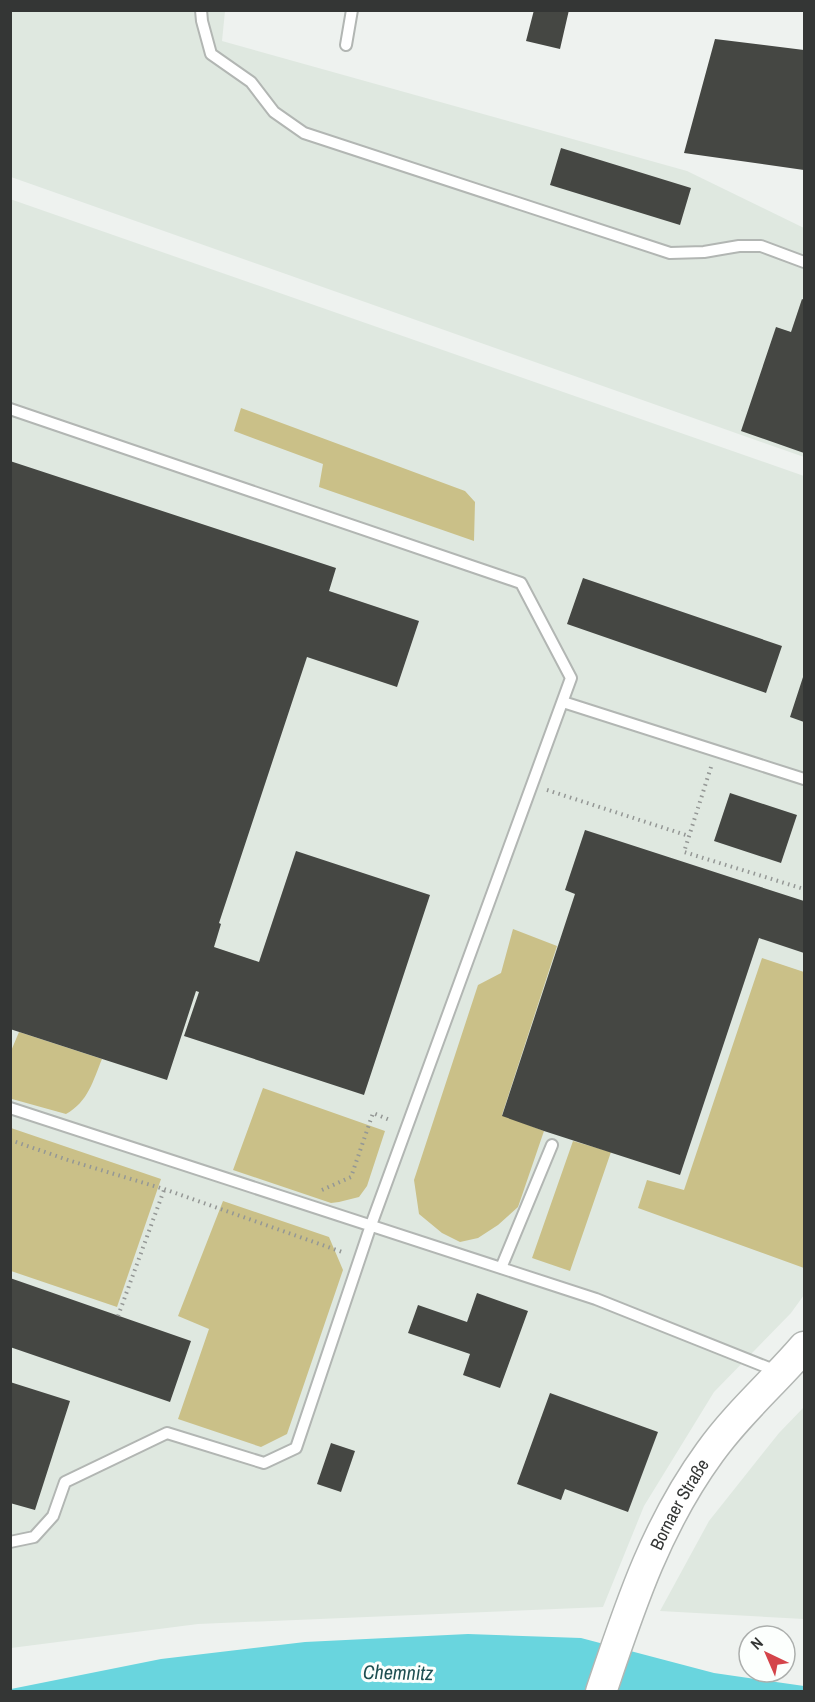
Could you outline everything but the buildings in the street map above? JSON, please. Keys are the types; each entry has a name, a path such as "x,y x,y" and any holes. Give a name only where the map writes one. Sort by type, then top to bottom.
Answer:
{"main road":[{"name":"Bornaer Straße","path":"601,1692 628,1610 654,1547 693,1476 711,1449 804,1347"}],"lane":[{"path":"201,10 211,54 251,82 273,112 304,133 670,254 704,252 739,246 761,246 804,262"},
{"path":"346,45 352,10"},
{"path":"10,409 521,583 571,678 371,1225 296,1448 264,1463 167,1433 65,1482 53,1516 47,1523 34,1537 10,1542"},
{"path":"562,702 804,779"},
{"path":"10,1107 596,1299 782,1373"},
{"path":"501,1268 552,1145"}],"path":[{"path":"716,751 684,852 804,889"},
{"path":"532,785 689,836"},
{"path":"319,1208 322,1190 351,1177 373,1113 407,1127"},
{"path":"10,1140 164,1189 360,1258"},
{"path":"118,1316 164,1189"}],"shaded area":[{"path":"11,10 225,11 222,41 687,171 804,228 804,457 11,177"},
{"path":"10,199 804,476 804,1295 791,1313 714,1392 644,1506 603,1607 198,1624 11,1648"},
{"path":"241,408 465,491 475,502 474,541 319,487 323,464 234,431"},
{"path":"513,929 557,946 502,1115 544,1131 518,1207 498,1225 478,1238 460,1242 442,1233 419,1214 414,1180 478,985 501,973"},
{"path":"762,958 804,972 804,1268 638,1208 647,1180 684,1190"},
{"path":"19,1032 102,1059 85,1097 66,1114 12,1099 11,1051"},
{"path":"263,1088 385,1131 367,1186 359,1197 331,1203 233,1170"},
{"path":"11,1128 161,1179 117,1307 11,1271"},
{"path":"573,1141 611,1152 570,1271 532,1258"},
{"path":"223,1201 329,1237 343,1270 287,1434 261,1447 178,1419 209,1329 178,1316"},
{"path":"804,1407 804,1619 660,1611 709,1521 779,1433"}],"water":[{"name":"Chemnitz","path":"468,1634 581,1638 714,1673 737,1676 737,1684 790,1684 804,1686 804,1692 11,1692 11,1689 161,1659 305,1642"}]}
